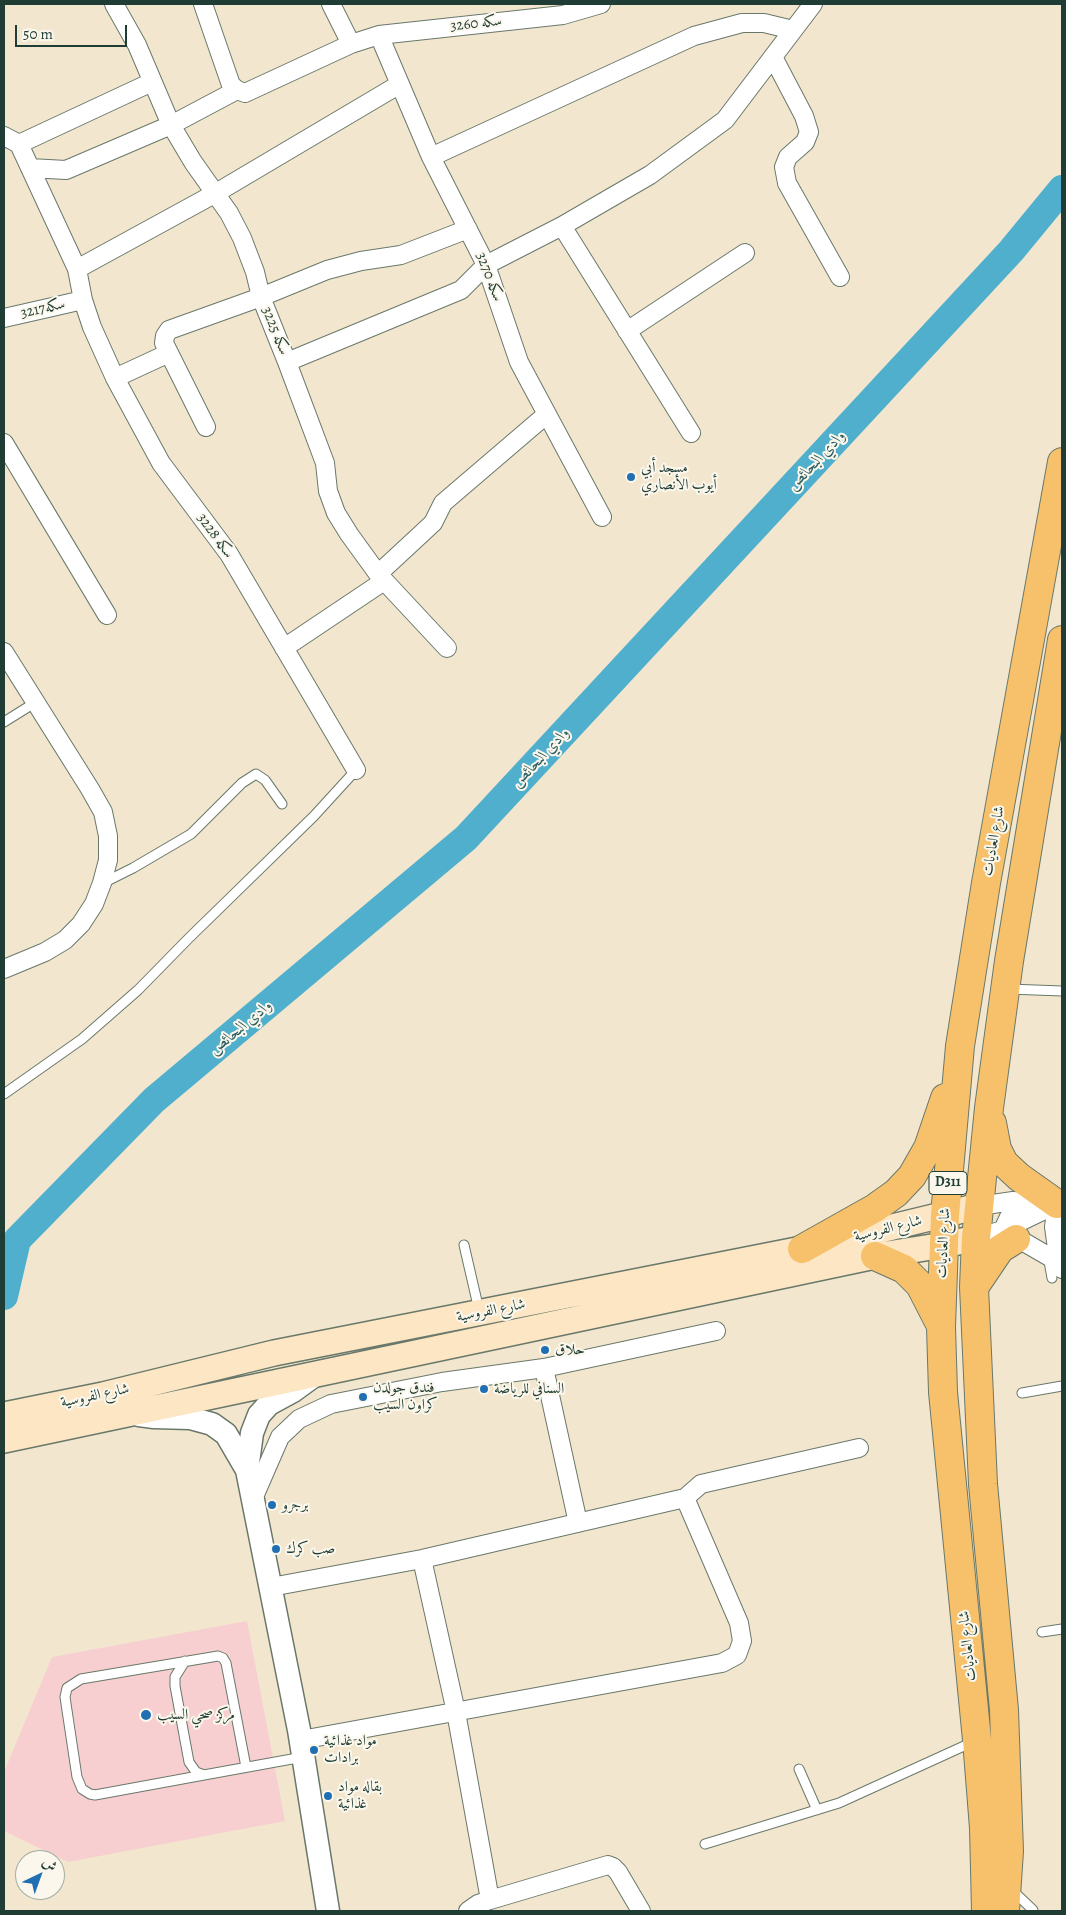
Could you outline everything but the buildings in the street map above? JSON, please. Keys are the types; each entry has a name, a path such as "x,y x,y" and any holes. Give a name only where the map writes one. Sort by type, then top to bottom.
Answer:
{"main road":[{"name":"شارع العاديات","path":"986,1911 984,1828 977,1740 942,1392 941,1327 945,1215 960,1046 986,883 1062,462"},
{"name":"شارع العاديات","path":"1007,1898 1009,1851 1004,1710 983,1484 974,1287 976,1238 988,1108 1005,989 1062,640"},
{"path":"802,1249 876,1208 896,1193 912,1176 928,1148 960,1046"},
{"path":"988,1108 997,1150 1004,1163 1013,1173 1059,1203"},
{"name":"شارع الفروسية","path":"4,1440 114,1409 274,1354 802,1249 979,1206"},
{"path":"974,1287 1010,1234"},
{"name":"شارع الفروسية","path":"4,1415 114,1409 317,1373 875,1256 976,1238"},
{"path":"875,1256 904,1269 920,1284 941,1327"}],"street":[{"name":"سكه 3225","path":"114,4 137,45 171,125 193,162 229,213 242,238 255,272 261,297 288,362 325,463 328,491 336,513 381,577 447,648"},
{"path":"203,4 232,85 237,90"},
{"path":"331,4 351,44"},
{"name":"سكه 3260","path":"30,168 66,170 171,125 237,90 245,93 351,44 379,34 563,14 601,4"},
{"path":"288,362 462,290 486,265 562,226 650,175 725,120 813,4"},
{"path":"431,157 694,36 742,23 764,23 793,30"},
{"name":"سكه 3270","path":"379,34 431,157 486,265 519,362 602,516"},
{"path":"772,58 804,116 809,132 805,142 788,158 784,167 787,183 840,277"},
{"path":"11,140 152,82"},
{"path":"78,269 216,193 400,84"},
{"name":"سكه 3228","path":"11,140 30,168 78,269 83,300 92,326 115,378 161,463 229,554 356,770"},
{"path":"562,226 691,433"},
{"path":"206,427 164,343 165,336 169,330 261,297 327,270 361,261 401,255 468,230"},
{"path":"627,331 745,253"},
{"name":"سكه3217","path":"4,318 83,300"},
{"path":"115,378 169,353"},
{"path":"284,648 381,577 433,523 443,503 547,414"},
{"path":"4,443 107,615"},
{"path":"4,652 103,812 108,836 108,852 102,883 94,904 81,924 65,940 45,952 4,969"},
{"path":"979,1206 1013,1202 1059,1203"},
{"path":"1010,1234 1009,1217 1024,1202"},
{"path":"976,1238 1010,1234 1059,1203"},
{"path":"1055,1266 1054,1227 1059,1203"},
{"path":"1010,1234 1055,1266"},
{"path":"253,1499 280,1437 299,1420 331,1404 442,1382 544,1368 716,1331"},
{"path":"544,1368 578,1524"},
{"path":"247,1470 252,1432 259,1415 270,1404 317,1373"},
{"path":"114,1409 154,1417 190,1418 212,1424 226,1434 247,1470 302,1748 328,1911"},
{"path":"270,1587 422,1559 578,1524 685,1498 701,1484 859,1448"},
{"path":"302,1748 456,1712 722,1663 736,1655 742,1641 739,1623 685,1498"},
{"path":"422,1559 456,1712 490,1900"},
{"path":"468,1911 478,1904 490,1900 608,1866 613,1867 618,1872 641,1911"}],"lane":[{"path":"4,722 36,702"},
{"path":"4,1094 82,1039 138,990 314,816 356,770"},
{"path":"102,883 133,868 191,834 242,783 256,774 265,780 282,804"},
{"path":"1005,989 1062,992"},
{"path":"464,1245 479,1313"},
{"path":"1022,1393 1062,1386"},
{"path":"1042,1632 1062,1629"},
{"path":"246,1767 226,1664 223,1658 218,1656 81,1679 67,1688 65,1697 77,1777 82,1789 86,1793 95,1795 246,1767 302,1748"},
{"path":"185,1661 175,1677 175,1686 189,1762 196,1772 204,1775"},
{"path":"705,1844 839,1803 977,1740"},
{"path":"799,1769 817,1810"},
{"path":"1007,1898 1015,1894 1033,1910 1027,1911"}],"shaded area":[{"name":"مركز صحي السيب","path":"247,1621 285,1821 68,1862 65,1861 65,1850 43,1850 4,1831 4,1772 52,1657"}],"waterway":[{"name":"وادي البحائص","path":"4,1296 17,1240 154,1100 466,838 1011,251 1062,189"}],"place":[{"name":"مسجد أبي أيوب الأنصاري","path":"631,477"},
{"name":"حلاق","path":"545,1350"},
{"name":"السنافي للرياضة","path":"484,1389"},
{"name":"فندق جولدن كراون السيب","path":"363,1397"},
{"name":"برجرو","path":"272,1505"},
{"name":"صب كرك","path":"276,1549"},
{"name":"مركز صحي السيب","path":"146,1715"},
{"name":"مواد غذائية برادات","path":"314,1750"},
{"name":"بقاله مواد غذائية","path":"328,1796"}]}
